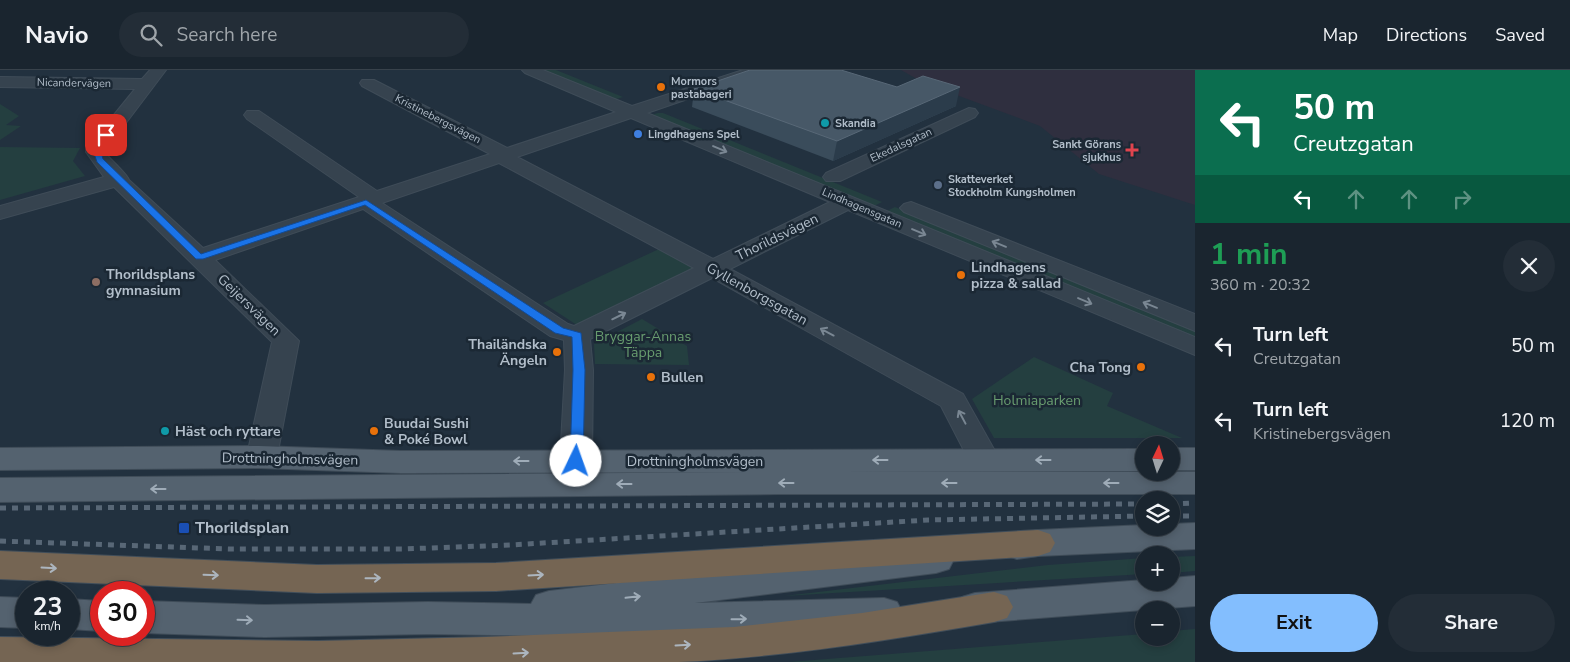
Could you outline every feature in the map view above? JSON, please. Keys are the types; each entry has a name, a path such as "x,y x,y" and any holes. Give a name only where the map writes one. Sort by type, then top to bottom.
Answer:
{"highway":[{"path":"0,565 318,579 496,576 615,571 853,553 1038,543"},
{"path":"0,654 318,658 486,654 724,644 862,629 994,607"}],"main road":[{"name":"Drottningholmsvägen","path":"0,459 259,457 401,462 1135,460"},
{"name":"Drottningholmsvägen","path":"66,459 250,475 452,485"},
{"path":"1180,459 1195,459"},
{"name":"Drottningholmsvägen","path":"0,490 452,485 1195,483"},
{"path":"428,618 636,597 910,564 1038,543 1195,536"},
{"path":"155,617 265,621 428,618 615,622 796,617 994,607 1195,591"},
{"path":"0,612 15,613"}],"street":[{"name":"Lindhagensgatan","path":"530,70 1195,346"},
{"name":"Lindhagensgatan","path":"565,70 1195,323"},
{"name":"Kristinebergsvägen","path":"200,257 758,70"},
{"name":"Nicandervägen","path":"0,82 153,77"},
{"name":"Geijersvägen","path":"153,77 96,148 100,160 286,341 264,446 259,457"},
{"name":"Kristinebergsvägen","path":"368,83 504,156"},
{"name":"Ekedalsgatan","path":"833,177 969,113"},
{"path":"253,115 371,201 559,330 577,335 579,370 576,461"},
{"name":"Gyllenborgsgatan","path":"504,156 953,400 984,460"},
{"path":"0,213 120,180"},
{"name":"Thorildsvägen","path":"577,335 847,202"}],"shaded area":[{"name":"Sankt Görans sjukhus","path":"901,70 1195,70 1195,205 1099,174 1040,126 924,83"}],"green space":[{"path":"539,70 556,70 623,97 613,100"},
{"path":"0,104 19,116 6,125 21,126 0,140"},
{"path":"663,113 882,202 872,207 651,115"},
{"path":"0,147 80,148 73,161 85,176 0,200"},
{"path":"895,207 1195,328 1195,339 885,212"},
{"path":"659,249 697,268 580,327 543,303"},
{"name":"Bryggar-Annas Täppa","path":"642,319 687,346 689,365 595,364 594,344"},
{"name":"Holmiaparken","path":"1034,357 1113,393 1107,406 1177,436 1135,436 1135,438 994,438 972,399"},
{"path":"1195,556 1195,571 1180,572 1180,557"},
{"path":"1135,559 1135,575 784,596 1048,565"},
{"path":"1195,629 1195,662 789,662 1135,635 1135,646 1180,646 1180,630"}],"building":[{"path":"750,70 841,70 897,87 923,76 960,87 837,141 694,89"}],"railway":[{"path":"1180,504 1195,503"},
{"path":"0,508 1135,504"},
{"path":"0,541 230,549 403,549 510,545 928,520 1135,516"},
{"path":"1180,516 1195,516"}],"place":[{"name":"Mormors pastabageri","path":"661,87"},
{"name":"Skandia","path":"825,123"},
{"name":"Lingdhagens Spel","path":"638,134"},
{"name":"Sankt Görans sjukhus","path":"1132,150"},
{"name":"Skatteverket Stockholm Kungsholmen","path":"938,185"},
{"name":"Lindhagens pizza & sallad","path":"961,275"},
{"name":"Thorildsplans gymnasium","path":"96,282"},
{"name":"Thailändska Ängeln","path":"557,352"},
{"name":"Cha Tong","path":"1141,367"},
{"name":"Bullen","path":"651,377"},
{"name":"Häst och ryttare","path":"165,431"},
{"name":"Buudai Sushi & Poké Bowl","path":"374,431"},
{"name":"Thorildsplan","path":"184,528"}],"route":[{"path":"106,135 95,152 100,160 110,172 200,257 366,202 523,308 559,330 577,335 579,370 576,461"}]}
